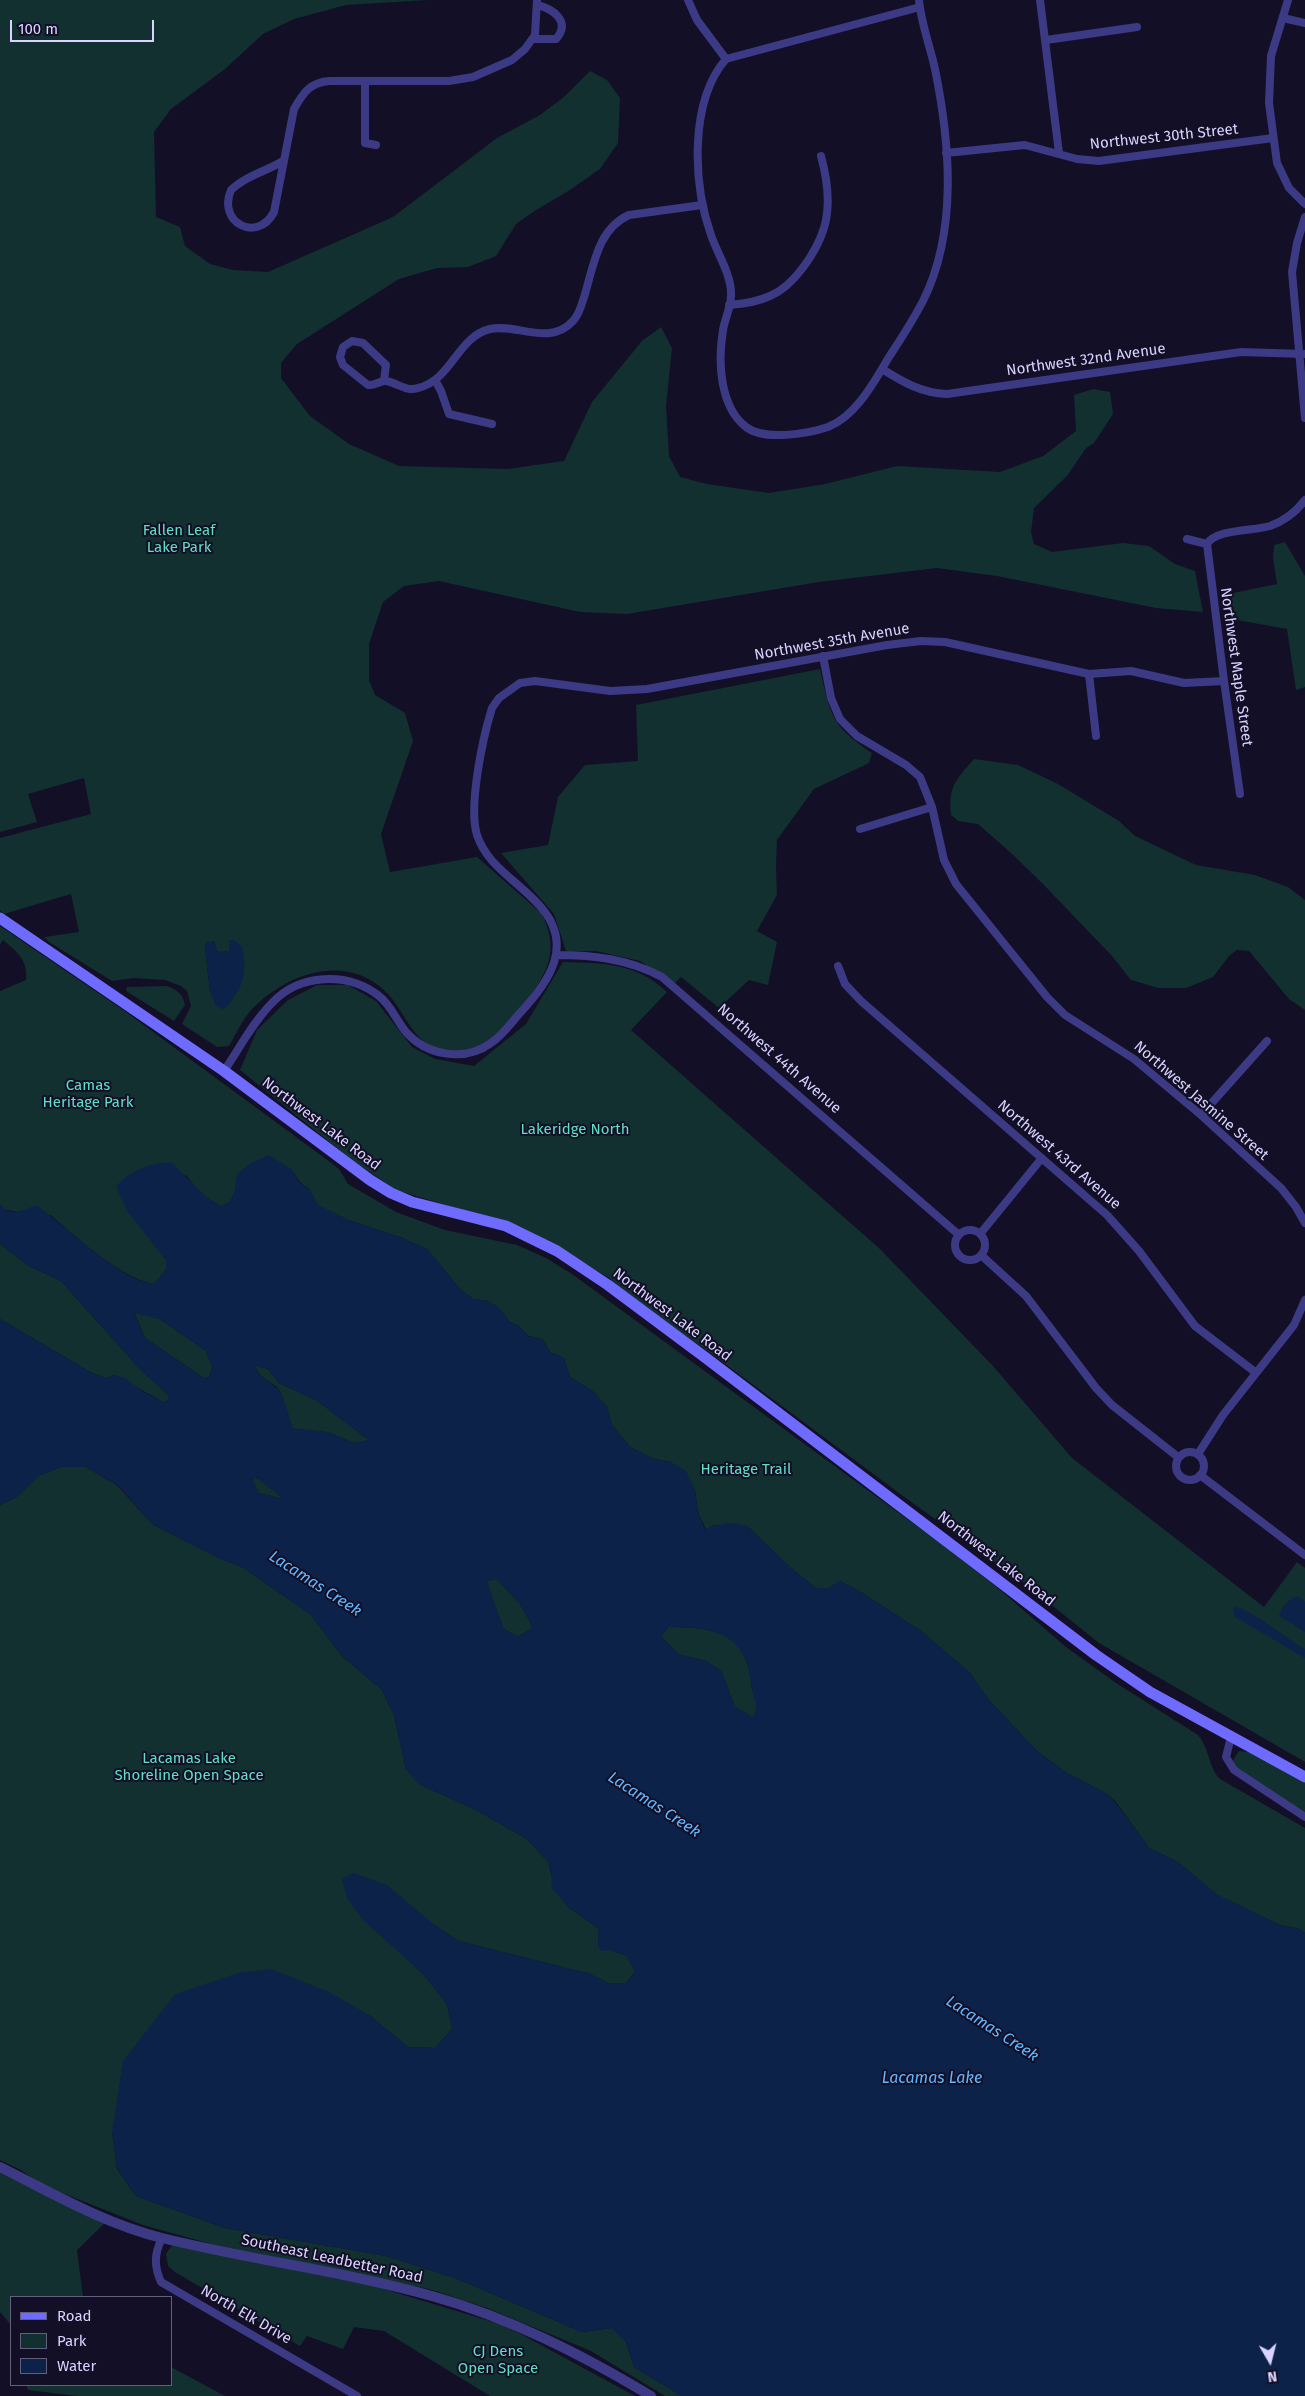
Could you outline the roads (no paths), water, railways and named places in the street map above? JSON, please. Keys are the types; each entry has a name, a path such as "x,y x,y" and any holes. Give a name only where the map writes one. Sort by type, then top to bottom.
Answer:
{"main road":[{"name":"Northwest Lake Road","path":"0,918 224,1071 370,1180 391,1193 412,1202 506,1226 557,1251 608,1285 714,1364 1096,1655 1150,1692 1305,1777"}],"street":[{"path":"688,0 697,20 726,59"},
{"path":"1040,0 1059,153"},
{"path":"1288,0 1271,56 1269,78 1273,138 1277,163 1289,188 1305,204"},
{"path":"283,160 265,172 243,181 231,190 228,209 231,217 240,225 256,227 269,221 277,203 283,160 294,109 301,94 307,88 322,82 465,80 512,60 534,39 537,26 537,2 556,12 562,24 556,39 534,39"},
{"path":"919,4 935,70 946,153 949,196 945,226 935,271 923,300 882,369 860,401 839,423 821,429 778,435 762,434 747,428 734,416 727,403 720,353 731,293 702,205 698,149 700,127 708,87 714,72 726,59 919,4"},
{"path":"1283,18 1305,23"},
{"path":"1046,40 1137,27"},
{"path":"365,81 365,143 376,145"},
{"name":"Northwest 30th Street","path":"946,153 1024,145 1077,159 1099,161 1273,138"},
{"path":"729,305 749,303 771,296 787,285 804,267 824,228 827,180 821,156"},
{"path":"384,380 386,365 363,343 352,341 340,351 343,365 372,386 384,380 412,389 420,388 435,380 444,372 467,342 482,332 491,329 507,328 543,334 568,326 578,314 604,234 622,218 630,215 702,205"},
{"path":"1305,217 1296,243 1292,272 1302,354 1305,418"},
{"name":"Northwest 32nd Avenue","path":"882,369 906,384 928,394 947,394 1241,352 1302,354"},
{"path":"435,380 449,414 492,424"},
{"path":"1187,539 1207,544 1215,536 1262,528 1280,522 1296,511 1305,500"},
{"name":"Northwest Maple Street","path":"1207,544 1240,794"},
{"name":"Northwest 35th Avenue","path":"557,955 554,934 547,915 538,903 490,860 477,834 474,800 492,708 505,693 520,683 535,681 610,691 647,689 823,656 901,643 932,641 1088,674 1132,671 1184,683 1224,681"},
{"name":"Northwest Jasmine Street","path":"823,656 831,698 840,719 857,736 915,772 924,784 932,807 944,860 956,884 1047,997 1065,1015 1134,1059 1201,1115 1280,1188 1296,1207 1305,1223"},
{"path":"1088,674 1096,736"},
{"path":"860,829 932,807"},
{"path":"224,1071 272,1002 304,982 319,979 341,979 372,991 385,1002 407,1033 429,1049 454,1055 478,1050 492,1043 534,998 548,979 557,955"},
{"name":"Northwest 44th Avenue","path":"557,955 620,960 634,964 662,977 959,1234"},
{"name":"Northwest 43rd Avenue","path":"838,966 845,984 861,1001 1042,1158 1118,1227 1195,1326 1255,1372"},
{"path":"1201,1115 1267,1041"},
{"path":"980,1234 1042,1158"},
{"path":"970,1230 980,1234 985,1246 981,1255 972,1260 961,1257 955,1248 959,1234 970,1230"},
{"path":"981,1255 1030,1301 1090,1380 1112,1405 1178,1457"},
{"path":"1198,1454 1223,1415 1255,1372 1294,1325 1305,1300"},
{"path":"1178,1457 1188,1452 1198,1454"},
{"path":"1178,1457 1176,1467 1181,1476 1191,1480 1200,1475 1204,1466 1198,1454"},
{"path":"1200,1475 1305,1555"},
{"path":"1231,1737 1226,1757 1234,1770 1305,1817"},
{"name":"Southeast Leadbetter Road","path":"0,2167 112,2221 162,2238 397,2288 466,2306 553,2341 651,2396"},
{"name":"North Elk Drive","path":"162,2238 156,2250 155,2268 161,2282 357,2396"}],"water":[{"path":"229,940 234,940 242,947 244,973 238,991 230,1004 223,1009 216,1006 210,992 205,947 206,943 214,941 217,951 229,951"},
{"name":"Lacamas Lake","path":"269,1155 291,1169 299,1182 310,1190 318,1205 348,1220 400,1237 427,1249 461,1290 473,1299 488,1301 499,1308 510,1322 518,1325 528,1336 543,1339 550,1352 564,1358 570,1377 594,1392 607,1407 612,1425 630,1447 654,1459 671,1462 686,1471 695,1490 698,1512 705,1530 712,1526 732,1523 747,1526 791,1568 816,1588 829,1588 840,1581 856,1589 921,1631 970,1673 988,1699 1037,1751 1067,1773 1107,1794 1116,1803 1149,1848 1178,1862 1218,1895 1280,1925 1297,1928 1305,1933 1305,2396 682,2396 634,2367 626,2342 612,2328 582,2332 455,2278 386,2256 225,2228 136,2196 117,2168 112,2132 123,2061 175,1994 238,1973 271,1969 329,1992 369,2015 408,2047 435,2048 452,2029 447,2004 424,1975 363,1920 347,1898 342,1879 353,1873 387,1885 436,1926 459,1941 591,1974 608,1983 626,1983 635,1972 627,1956 610,1950 601,1951 598,1945 599,1929 568,1907 551,1887 552,1879 549,1863 527,1839 478,1811 419,1784 406,1769 394,1715 382,1690 342,1656 310,1614 242,1567 221,1559 152,1524 119,1486 86,1467 61,1467 39,1476 18,1496 0,1505 0,1319 92,1373 106,1378 115,1375 125,1378 142,1391 163,1402 168,1400 168,1395 138,1367 61,1281 29,1266 0,1244 0,1204 12,1212 22,1211 36,1205 111,1264 142,1281 155,1283 166,1270 166,1260 127,1211 116,1186 141,1168 171,1162 200,1191 220,1206 229,1203 235,1191 237,1174 251,1163","holes":["134,1313 160,1319 206,1351 212,1366 210,1377 204,1378 145,1338","255,1365 268,1369 279,1383 316,1400 369,1440 354,1443 327,1432 293,1428 280,1391 258,1373","255,1478 259,1479 283,1499 259,1493 252,1480","497,1580 520,1604 533,1628 517,1637 503,1628 487,1581","668,1627 685,1627 714,1632 726,1637 736,1645 744,1655 749,1670 756,1704 754,1717 735,1707 721,1671 706,1661 678,1654 661,1636"]},
{"path":"1298,1596 1305,1602 1305,1632 1279,1616 1286,1603"},
{"path":"1234,1607 1248,1612 1305,1649 1305,1658 1235,1617"}],"park label":[{"name":"Fallen Leaf Lake Park","path":"179,540"},
{"name":"Camas Heritage Park","path":"88,1094"},
{"name":"Lakeridge North","path":"575,1130"},
{"name":"Heritage Trail","path":"746,1470"},
{"name":"Lacamas Lake Shoreline Open Space","path":"189,1768"},
{"name":"CJ Dens Open Space","path":"498,2360"}],"water label":[{"name":"Lacamas Creek","path":"315,1584"},
{"name":"Lacamas Creek","path":"654,1805"},
{"name":"Lacamas Creek","path":"992,2029"}]}
